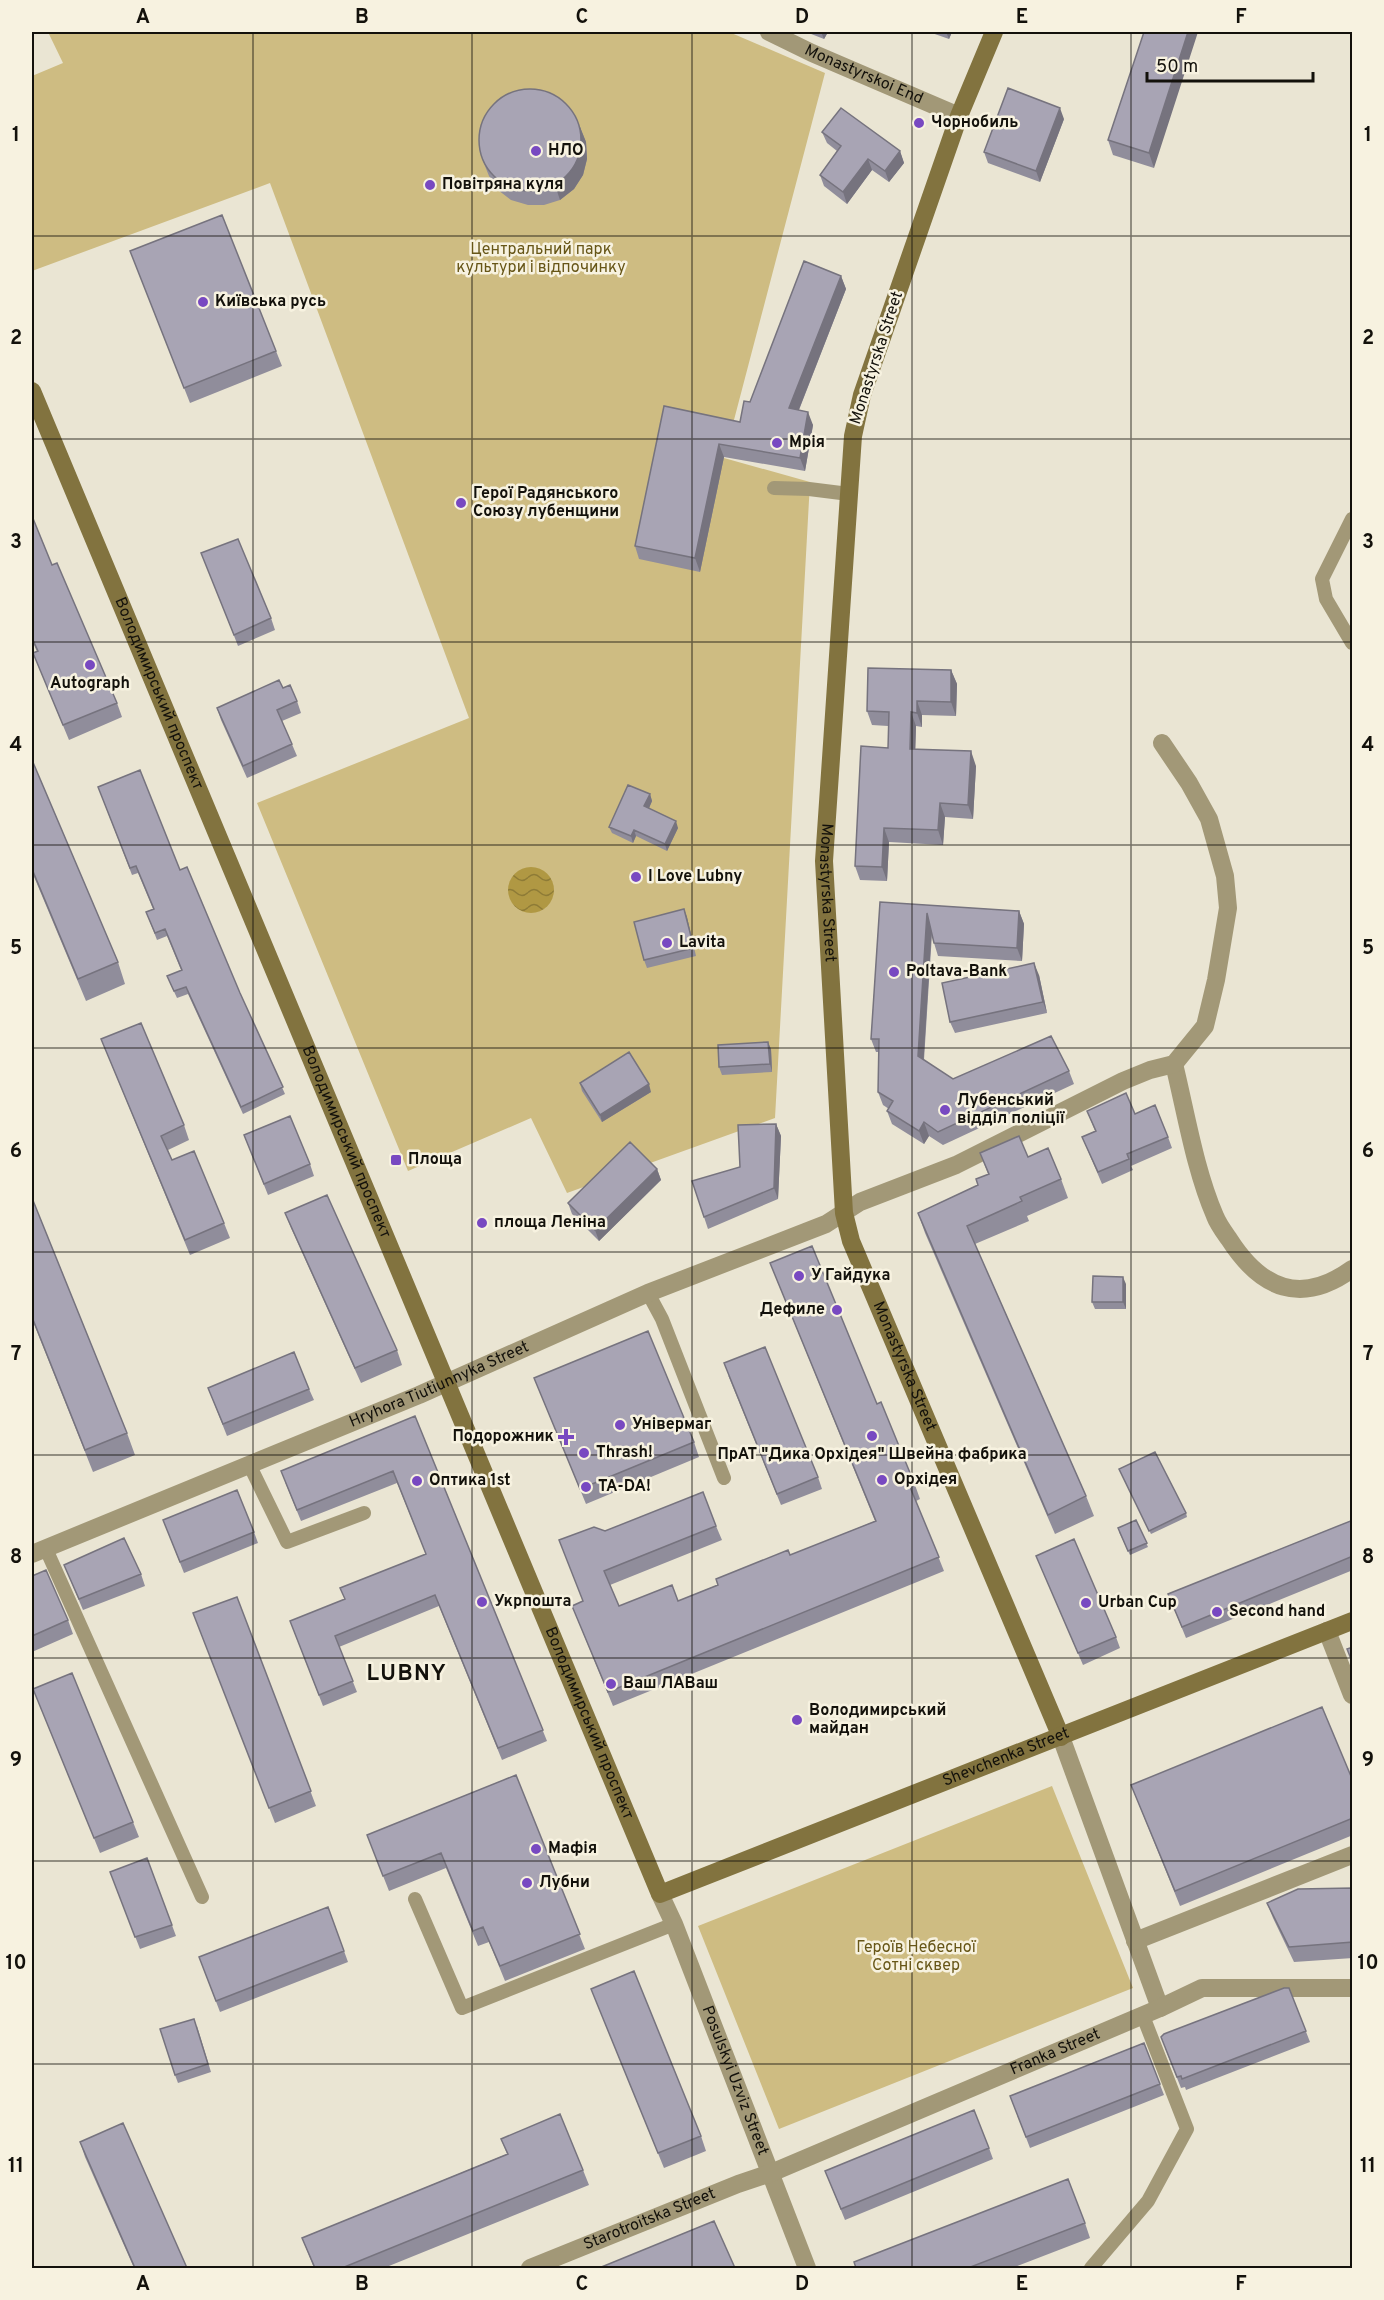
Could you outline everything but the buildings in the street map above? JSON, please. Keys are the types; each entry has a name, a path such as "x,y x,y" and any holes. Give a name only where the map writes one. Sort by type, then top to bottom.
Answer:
{"main road":[{"name":"Monastyrska Street","path":"994,32 959,116 862,395 853,436 824,861 844,1213 851,1241 1060,1737"},
{"name":"Володимирський проспект","path":"32,391 660,1894"},
{"name":"Shevchenka Street","path":"660,1894 1353,1621"}],"street":[{"name":"Monastyrskoi End","path":"769,32 812,53 959,116"},
{"path":"1162,743 1189,783 1209,819 1225,876 1228,908 1216,980 1205,1026 1174,1065 1201,1175 1215,1217 1250,1268 1273,1283 1300,1288 1328,1283 1353,1269"},
{"name":"Hryhora Tiutiunnyka Street","path":"39,1551 447,1383 648,1293 826,1224 860,1202 956,1165 1123,1081 1150,1070 1174,1065"},
{"path":"1327,1631 1353,1695"},
{"path":"1060,1737 1135,1941 1151,2012"},
{"path":"1135,1941 1353,1855"},
{"name":"Posulskyi Uzviz Street","path":"660,1894 674,1924 807,2268"},
{"name":"Franka Street","path":"771,2173 1151,2012 1202,1988 1353,1988"},
{"name":"Starotroitska Street","path":"530,2268 557,2264 738,2184 771,2173"}],"lane":[{"path":"774,488 849,494"},
{"path":"1353,519 1322,579 1326,599 1353,643"},
{"path":"648,1293 662,1319 723,1478"},
{"path":"249,1464 287,1542 364,1513"},
{"path":"39,1551 202,1897"},
{"path":"415,1899 462,2008 674,1924"},
{"path":"1093,2267 1148,2201 1187,2129 1151,2012"}],"green space":[{"name":"Центральний парк культури і відпочинку","path":"48,32 729,32 825,73 724,458 810,482 775,1118 567,1193 531,1118 408,1171 257,803 469,718 270,183 32,271 32,76 63,63"},
{"name":"Героїв Небесної Сотні сквер","path":"1052,1786 1133,1988 779,2129 698,1926"}],"water":[{"path":"531,867 547,874 554,890 547,906 531,913 515,906 508,890 515,874"}],"place":[{"name":"Чорнобиль","path":"919,123"},
{"name":"НЛО","path":"536,151"},
{"name":"Повітряна куля","path":"430,185"},
{"name":"Київська русь","path":"203,302"},
{"name":"Мрія","path":"777,443"},
{"name":"Герої Радянського Союзу лубенщини","path":"461,503"},
{"name":"Autograph","path":"90,665"},
{"name":"I Love Lubny","path":"636,877"},
{"name":"Lavita","path":"667,943"},
{"name":"Poltava-Bank","path":"894,972"},
{"name":"Лубенський відділ поліції","path":"945,1110"},
{"name":"Площа","path":"396,1160"},
{"name":"площа Леніна","path":"482,1223"},
{"name":"У Гайдука","path":"799,1276"},
{"name":"Дефиле","path":"837,1310"},
{"name":"Універмаг","path":"620,1425"},
{"name":"ПрАТ \"Дика Орхідея\" Швейна фабрика","path":"872,1436"},
{"name":"Подорожник","path":"566,1437"},
{"name":"Thrash!","path":"584,1453"},
{"name":"Орхідея","path":"882,1480"},
{"name":"Оптика 1st","path":"417,1481"},
{"name":"TA-DA!","path":"586,1487"},
{"name":"Укрпошта","path":"482,1602"},
{"name":"Urban Cup","path":"1086,1603"},
{"name":"Second hand","path":"1217,1612"},
{"name":"Ваш ЛАВаш","path":"611,1684"},
{"name":"Володимирський майдан","path":"797,1720"},
{"name":"Мафія","path":"536,1849"},
{"name":"Лубни","path":"527,1883"}],"district":[{"name":"LUBNY","path":"407,1674"}]}
